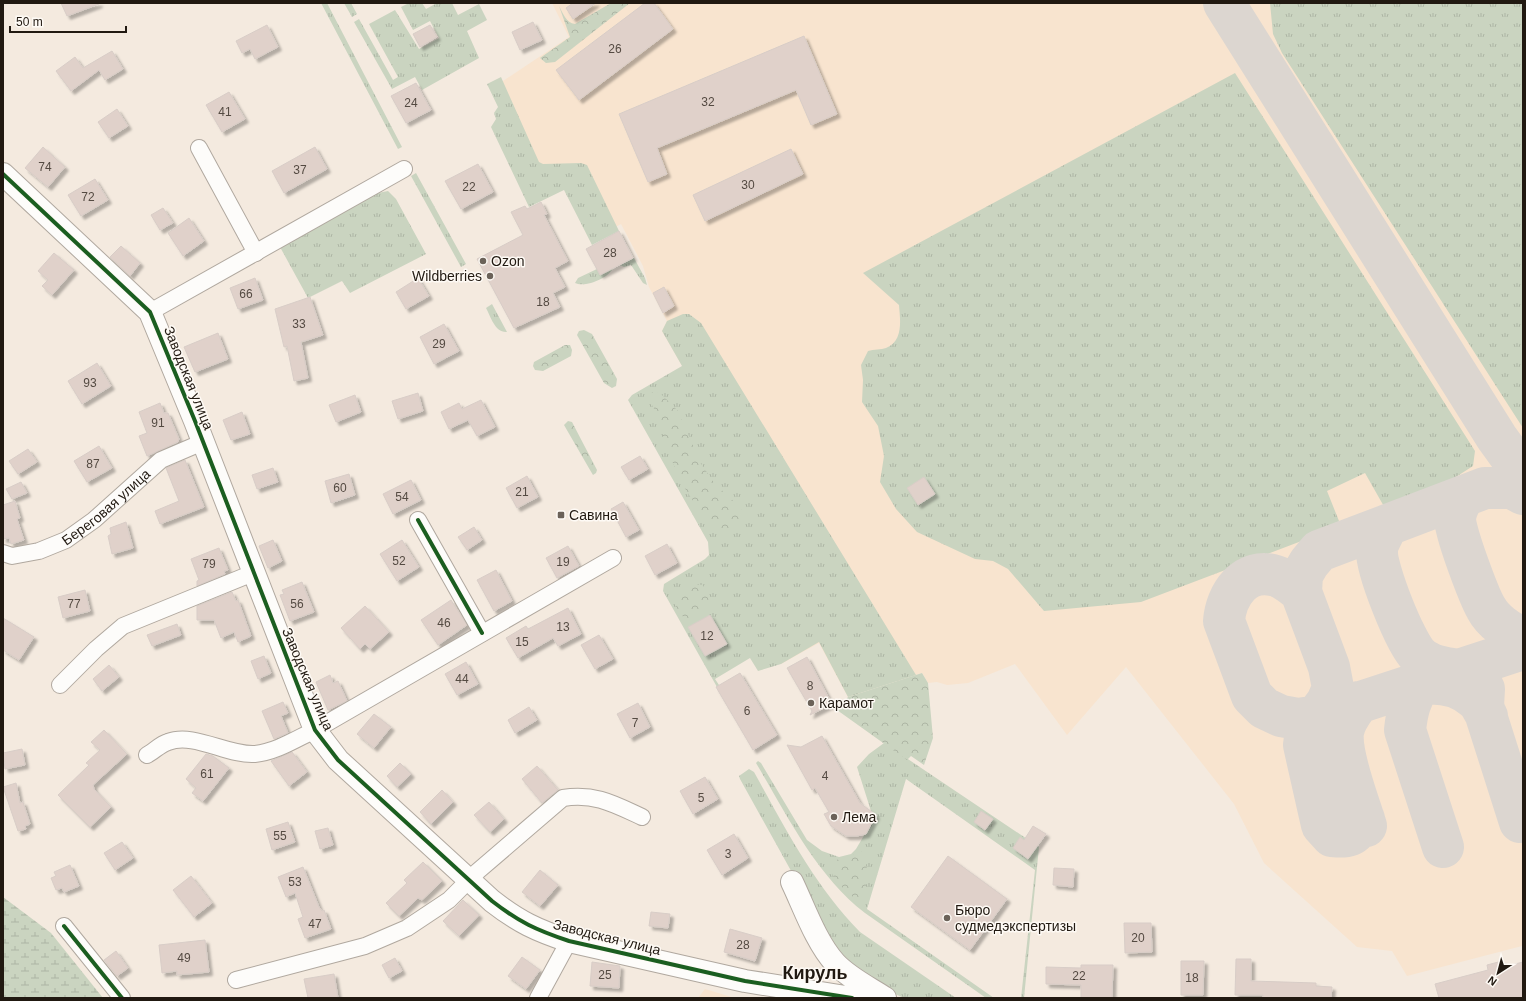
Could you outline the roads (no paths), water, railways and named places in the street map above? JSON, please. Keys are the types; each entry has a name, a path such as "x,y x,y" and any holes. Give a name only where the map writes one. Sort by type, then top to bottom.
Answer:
{"street":[{"path":"199,148 256,253"},
{"path":"150,312 404,169"},
{"name":"Заводская улица","path":"3,174 150,312 203,442 314,730 338,760 470,880 516,919 542,932 569,941 745,981 852,998"},
{"name":"Береговая улица","path":"3,553 12,556 39,551 66,540 94,520 161,460 203,442"},
{"path":"418,520 482,633"},
{"path":"147,755 167,742 178,739 254,754 269,752 314,730 613,558"},
{"path":"60,685 96,649 123,626 253,573"},
{"path":"236,980 365,946 407,928 449,900 484,866 563,798 579,796 602,799 642,817"},
{"path":"792,882 825,950 832,959 853,978 885,998"},
{"path":"64,926 122,998"},
{"path":"538,998 569,941"}],"place":[{"name":"Ozon","path":"483,261"},
{"name":"Wildberries","path":"490,276"},
{"name":"Савина","path":"561,515"},
{"name":"Карамот","path":"811,703"},
{"name":"Лема","path":"834,817"},
{"name":"Бюро судмедэкспертизы","path":"947,918"}],"district":[{"name":"Кируль","path":"815,973"}]}
